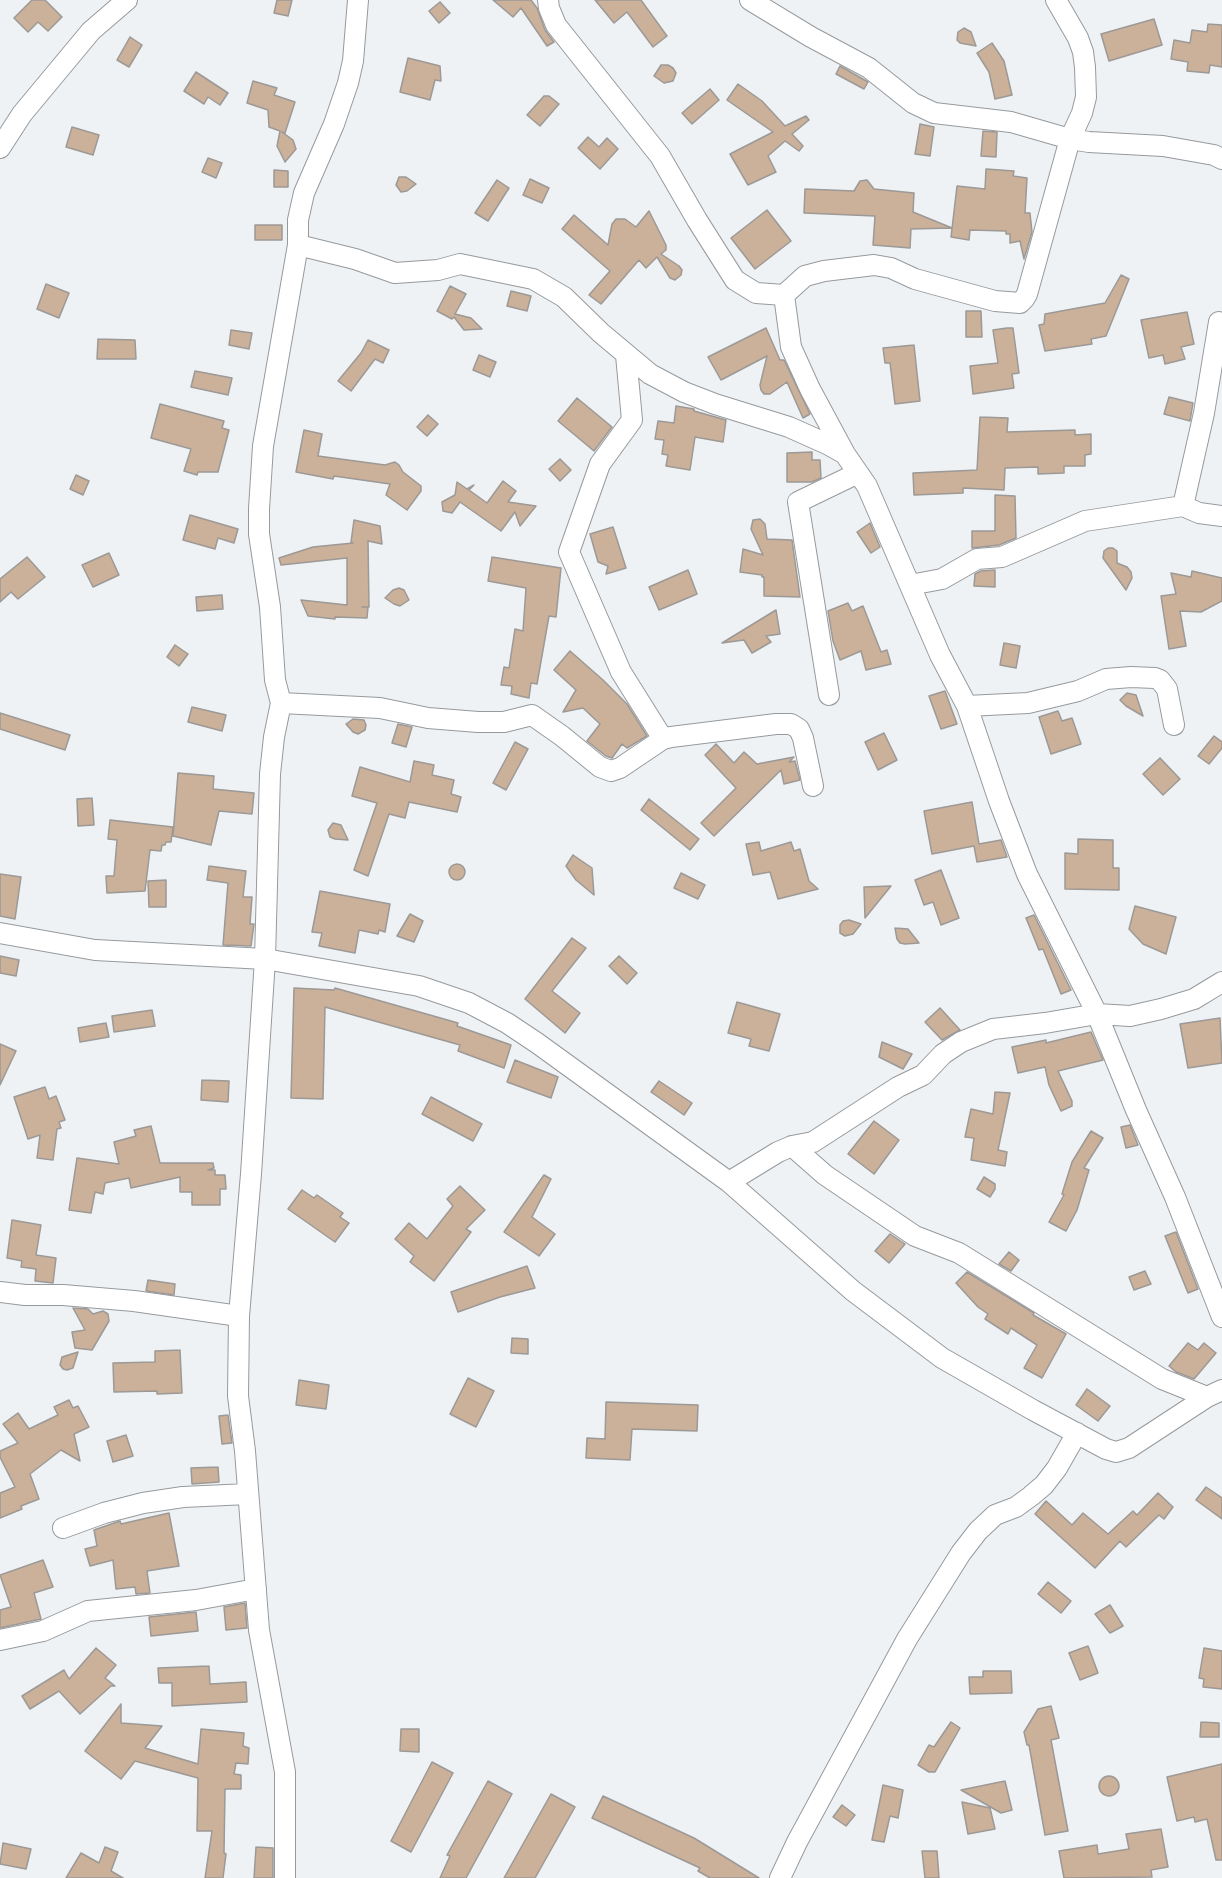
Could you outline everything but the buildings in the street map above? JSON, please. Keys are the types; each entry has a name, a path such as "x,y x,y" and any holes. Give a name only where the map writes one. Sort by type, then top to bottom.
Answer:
{"street":[{"path":"0,148 22,114 91,31 127,0"},
{"path":"285,1878 285,1772 259,1630 238,1396 239,1316 265,959 270,774 281,703 275,680 270,607 259,534 259,508 263,446 298,245 298,220 304,194 334,124 348,83 353,61 358,0"},
{"path":"548,0 556,25 660,156 706,236 735,280 756,293 784,295 805,276 824,271 874,265 891,267 915,279 995,301 1020,303 1027,294 1070,139 1082,113 1086,97 1085,67 1078,38 1056,0"},
{"path":"750,0 811,37 869,68 924,109 951,116 983,117 1011,122 1070,139 1162,146 1214,155 1222,159"},
{"path":"298,245 395,273 438,270 460,264 533,279 564,297 626,355 650,374 684,392 789,428 845,454"},
{"path":"784,295 791,347 810,389 845,454 867,486 940,655 967,706 1027,874 1097,1014 1222,1317"},
{"path":"1183,506 1204,413 1219,322"},
{"path":"626,355 632,420 600,464 569,552 621,672 663,739"},
{"path":"829,695 798,502 858,473"},
{"path":"910,585 942,579 978,559 1002,557 1085,521 1183,506 1198,513 1222,516"},
{"path":"967,706 1028,703 1078,691 1106,679 1155,678 1160,680 1167,689 1174,725"},
{"path":"281,703 380,708 428,718 478,722 504,722 532,715 600,767 611,771 620,768 663,739 791,724 799,729 803,738 813,786"},
{"path":"0,933 95,950 265,959 419,986 469,1003 537,1042 729,1182 853,1291 942,1358 1106,1449 1116,1452 1129,1448 1215,1394"},
{"path":"729,1182 778,1152 792,1146 813,1142 898,1087 922,1075 943,1054 961,1042 993,1029 1097,1014 1130,1016 1194,999 1222,982"},
{"path":"792,1146 825,1175 915,1236 959,1253 1162,1379 1215,1394"},
{"path":"0,1292 134,1301 239,1316"},
{"path":"780,1878 797,1842 907,1639 961,1553 978,1531 995,1515 1016,1507 1044,1485 1057,1468 1077,1433"},
{"path":"63,1528 104,1513 143,1503 183,1497 248,1494"},
{"path":"0,1640 43,1630 88,1611 196,1600 256,1589"}]}
